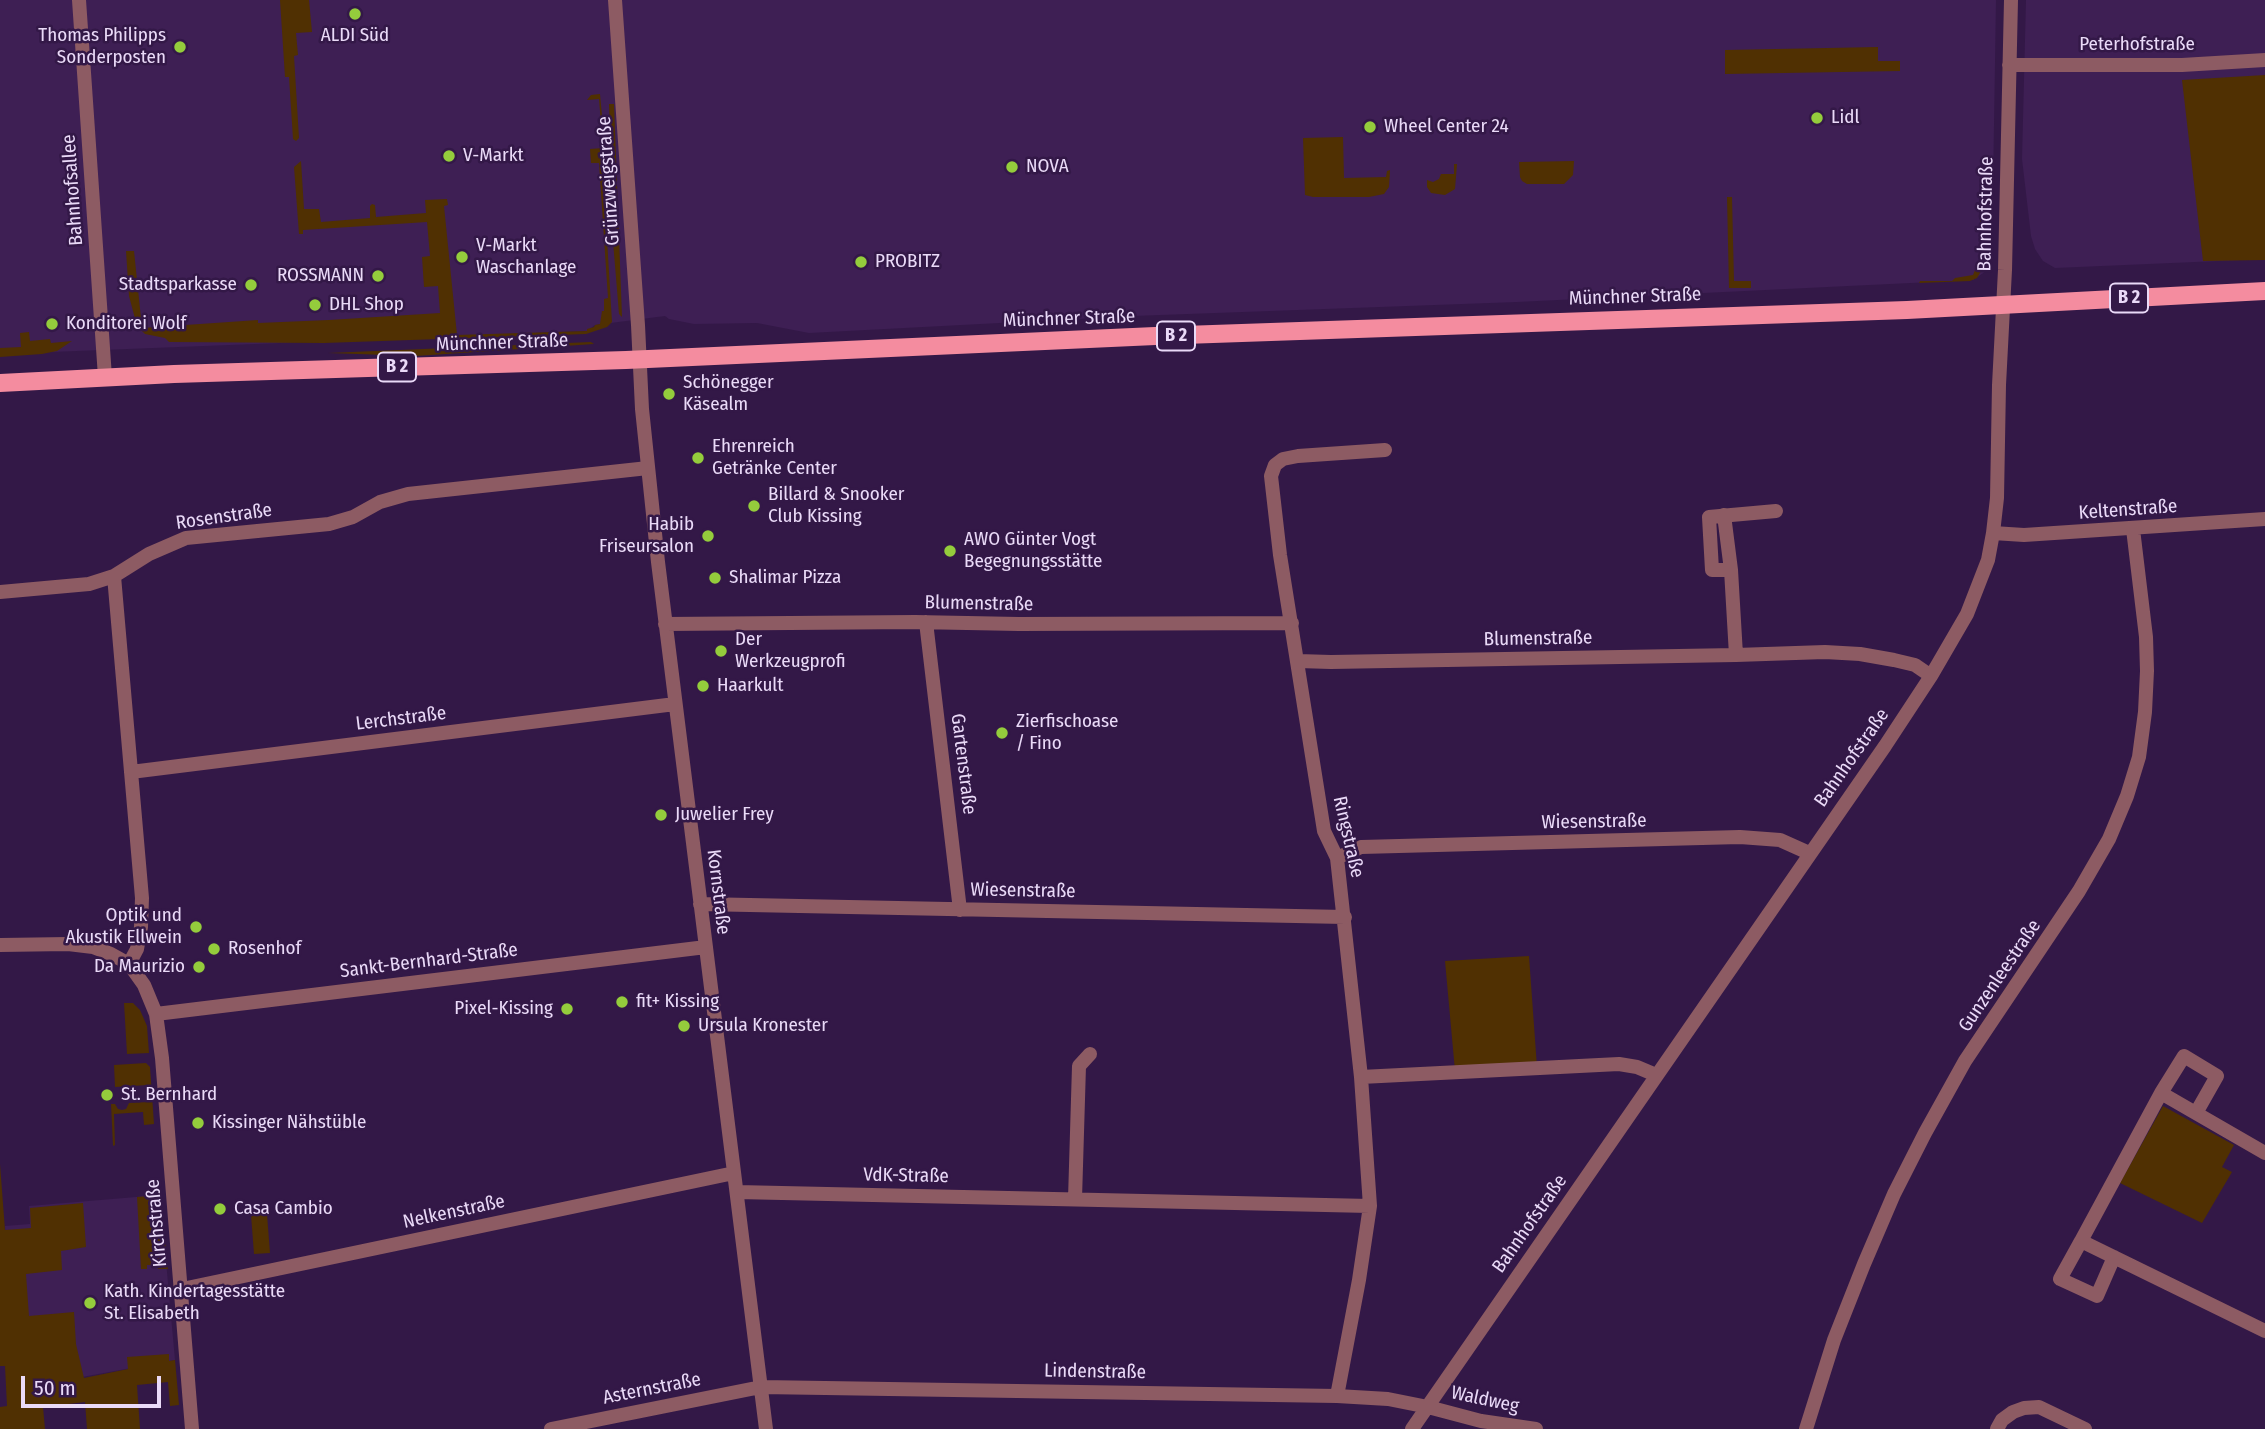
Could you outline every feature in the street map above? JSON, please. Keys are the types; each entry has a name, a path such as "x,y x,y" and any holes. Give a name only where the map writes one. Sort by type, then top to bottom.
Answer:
{"main road":[{"name":"Münchner Straße","path":"0,383 2003,305 2265,292"}],"street":[{"name":"Bahnhofsallee","path":"79,0 105,377"},
{"name":"Grünzweigstraße","path":"615,0 640,359"},
{"name":"Bahnhofstraße","path":"1412,1429 1931,676 1967,614 1986,564 1993,533 1998,485 2011,0"},
{"name":"Peterhofstraße","path":"2009,65 2182,65 2265,60"},
{"name":"Kornstraße","path":"640,359 642,410 665,624 766,1429"},
{"name":"Ringstraße","path":"1361,1077 1337,858 1324,831 1271,491 1271,476 1275,465 1283,459 1385,450"},
{"name":"Rosenstraße","path":"0,592 89,584 114,576 149,554 186,538 329,524 353,517 380,502 408,494 648,468"},
{"path":"1736,655 1731,570 1724,515 1776,511"},
{"name":"Keltenstraße","path":"1993,533 2024,536 2265,519"},
{"name":"Gunzenleestraße","path":"1806,1429 1834,1340 1894,1194 1965,1061 2079,891 2109,839 2127,796 2138,757 2144,720 2147,671 2146,637 2133,529"},
{"path":"0,945 93,947 129,964 137,949 142,898 114,576"},
{"name":"Gartenstraße","path":"926,622 960,910"},
{"name":"Blumenstraße","path":"665,624 1292,624"},
{"name":"Blumenstraße","path":"1298,661 1825,652 1860,654 1915,665 1931,676"},
{"name":"Lerchstraße","path":"131,772 675,704"},
{"name":"Wiesenstraße","path":"1337,858 1362,847 1740,837 1780,839 1809,853"},
{"name":"Wiesenstraße","path":"700,904 1345,917"},
{"name":"Sankt-Bernhard-Straße","path":"156,1014 706,947"},
{"name":"Kirchstraße","path":"129,964 144,985 156,1014 162,1058 192,1429"},
{"path":"1075,1199 1079,1066 1090,1054"},
{"path":"2114,1257 2096,1296 2060,1279 2183,1056 2217,1076 2196,1113"},
{"path":"1337,1396 1370,1206 1361,1077 1619,1064 1637,1067 1656,1075"},
{"path":"2161,1093 2265,1153"},
{"name":"Nelkenstraße","path":"182,1289 734,1173"},
{"name":"VdK-Straße","path":"737,1192 1370,1206"},
{"path":"2081,1241 2265,1331"},
{"name":"Lindenstraße","path":"761,1387 1337,1396 1388,1399 1428,1407"},
{"name":"Asternstraße","path":"551,1429 761,1387"},
{"name":"Waldweg","path":"1428,1407 1481,1421 1536,1429"},
{"path":"1997,1429 2002,1420 2013,1412 2024,1408 2039,1408 2085,1429"}],"shaded area":[{"path":"0,0 1996,0 1992,250 1989,269 1973,280 1517,302 1133,316 809,333 757,323 694,324 665,316 595,325 587,331 0,354"},
{"path":"280,0 309,0 312,32 296,33 298,55 294,56 299,138 296,141 293,139 289,77 285,77"},
{"path":"2026,0 2265,0 2265,259 2055,268 2043,261 2031,236 2022,159"},
{"path":"1878,47 1878,61 1900,61 1900,71 1725,74 1725,50"},
{"path":"2265,75 2265,260 2203,261 2182,80"},
{"path":"600,94 605,148 603,173 612,322 607,327 586,334 324,343 169,342 165,338 145,334 137,326 129,296 126,251 134,251 142,328 258,320 258,323 440,313 438,286 424,287 422,257 430,256 427,222 303,230 303,234 299,234 294,167 301,161 304,209 319,209 321,222 370,218 372,204 375,205 376,217 426,213 425,200 447,199 448,205 444,206 457,335 587,331 600,324 604,299 608,298 599,163 591,163 590,149 603,148 599,99 587,100 591,95"},
{"path":"609,104 614,104 622,317 619,314 610,205"},
{"path":"1343,137 1344,178 1386,177 1387,171 1390,170 1389,187 1384,194 1369,197 1305,195 1303,138"},
{"path":"1574,161 1573,175 1564,184 1527,184 1520,177 1519,162"},
{"path":"1454,164 1457,164 1455,189 1445,195 1431,193 1427,180 1433,182 1439,179 1441,174 1454,174"},
{"path":"1727,197 1732,197 1734,281 1751,281 1751,288 1729,288"},
{"path":"1980,213 1988,213 1987,261 1977,278 1970,281 1919,283 1952,281 1973,275 1980,258"},
{"path":"29,332 30,341 72,341 57,351 0,357 0,348 21,347 20,333"},
{"path":"591,342 594,344 416,356 328,353"},
{"path":"1529,956 1537,1067 1455,1071 1445,961"},
{"path":"124,1003 133,1003 140,1010 147,1026 149,1053 127,1054"},
{"path":"146,1063 150,1067 154,1124 144,1125 143,1112 114,1114 113,1146 111,1104 122,1110 126,1109 129,1103 149,1102 148,1085 115,1087 114,1065"},
{"path":"2163,1106 2234,1145 2222,1167 2232,1172 2202,1223 2120,1183"},
{"path":"0,1164 5,1230 31,1228 30,1208 83,1203 86,1247 61,1251 62,1270 26,1274 29,1316 74,1312 76,1344 84,1378 128,1369 127,1357 169,1354 169,1361 175,1360 179,1405 170,1406 168,1382 137,1385 140,1429 87,1429 85,1402 43,1407 45,1429 0,1429 0,1407 7,1406 5,1366 0,1366"},
{"name":"Kath. Kindertagesstätte St. Elisabeth","path":"160,1195 175,1360 16,1389 5,1226 30,1224 29,1206"},
{"path":"160,1195 168,1269 147,1265 147,1269 141,1269 137,1197"},
{"path":"267,1214 270,1253 254,1254 251,1215"}],"place":[{"name":"ALDI Süd","path":"355,14"},
{"name":"Thomas Philipps Sonderposten","path":"180,47"},
{"name":"Lidl","path":"1817,118"},
{"name":"Wheel Center 24","path":"1370,127"},
{"name":"V-Markt","path":"449,156"},
{"name":"NOVA","path":"1012,167"},
{"name":"V-Markt Waschanlage","path":"462,257"},
{"name":"PROBITZ","path":"861,262"},
{"name":"ROSSMANN","path":"378,276"},
{"name":"Stadtsparkasse","path":"251,285"},
{"name":"DHL Shop","path":"315,305"},
{"name":"Konditorei Wolf","path":"52,324"},
{"name":"Schönegger Käsealm","path":"669,394"},
{"name":"Ehrenreich Getränke Center","path":"698,458"},
{"name":"Billard & Snooker Club Kissing","path":"754,506"},
{"name":"Habib Friseursalon","path":"708,536"},
{"name":"AWO Günter Vogt Begegnungsstätte","path":"950,551"},
{"name":"Shalimar Pizza","path":"715,578"},
{"name":"Der Werkzeugprofi","path":"721,651"},
{"name":"Haarkult","path":"703,686"},
{"name":"Zierfischoase / Fino","path":"1002,733"},
{"name":"Juwelier Frey","path":"661,815"},
{"name":"Optik und Akustik Ellwein","path":"196,927"},
{"name":"Rosenhof","path":"214,949"},
{"name":"Da Maurizio","path":"199,967"},
{"name":"fit+ Kissing","path":"622,1002"},
{"name":"Pixel-Kissing","path":"567,1009"},
{"name":"Ursula Kronester","path":"684,1026"},
{"name":"St. Bernhard","path":"107,1095"},
{"name":"Kissinger Nähstüble","path":"198,1123"},
{"name":"Casa Cambio","path":"220,1209"},
{"name":"Kath. Kindertagesstätte St. Elisabeth","path":"90,1303"}]}
